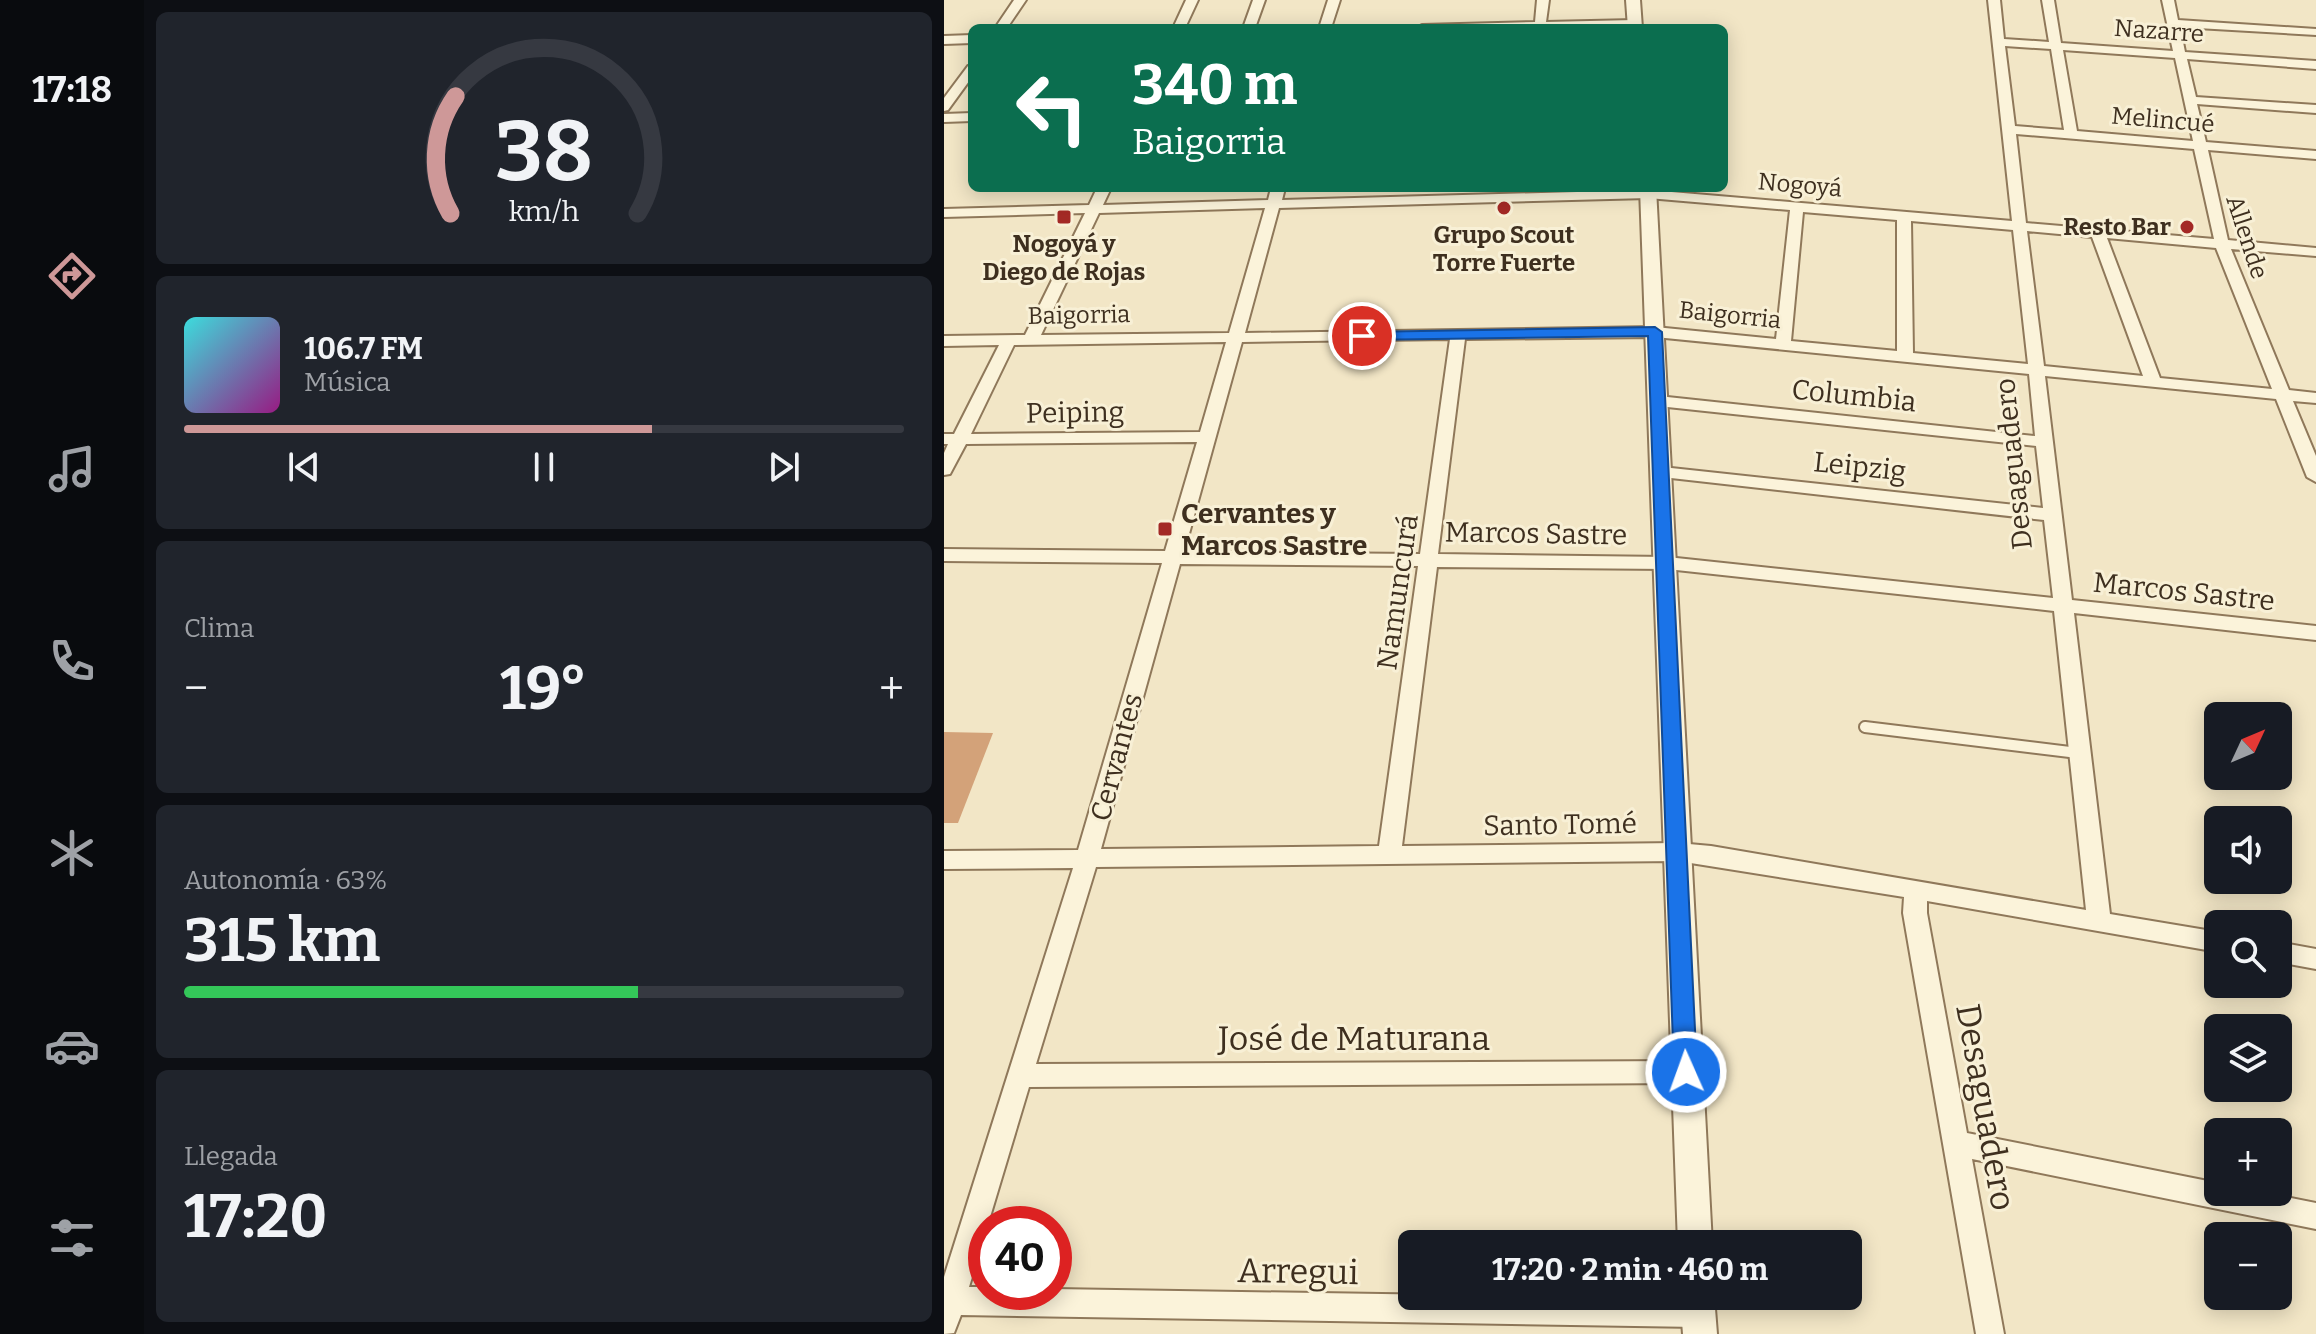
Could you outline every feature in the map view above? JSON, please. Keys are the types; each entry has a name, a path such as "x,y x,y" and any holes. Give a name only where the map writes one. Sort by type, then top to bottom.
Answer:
{"street":[{"path":"1004,24 1020,0"},
{"path":"1181,24 1192,0"},
{"path":"1250,24 1259,0"},
{"path":"1326,24 1334,0"},
{"path":"1540,24 1543,0"},
{"path":"1633,0 1635,24"},
{"name":"Desaguadero","path":"1994,0 2099,921"},
{"path":"2048,0 2071,134"},
{"name":"Allende","path":"2168,0 2222,244 2316,477"},
{"path":"2173,23 2316,32"},
{"path":"944,40 968,39"},
{"name":"Nazarre","path":"1998,42 2316,65"},
{"path":"944,107 968,74"},
{"path":"2191,100 2316,109"},
{"path":"944,118 968,117"},
{"name":"Melincué","path":"2007,129 2316,155"},
{"path":"1031,340 1102,192"},
{"name":"Nogoyá","path":"944,213 1095,209 1275,196 1554,192"},
{"path":"1648,192 1667,563 1694,1230"},
{"name":"Nogoyá","path":"1658,192 2316,252"},
{"name":"Cervantes","path":"946,1309 1022,1076 1087,859 1275,196"},
{"path":"1783,344 1797,206"},
{"path":"1904,216 1905,356"},
{"path":"2098,233 2154,383"},
{"name":"Baigorria","path":"944,341 1655,332 2316,398"},
{"name":"Namuncurá","path":"1389,857 1458,335"},
{"path":"944,470 952,439 1009,340"},
{"name":"Columbia","path":"1658,401 2044,442"},
{"name":"Peiping","path":"952,439 1207,437"},
{"name":"Leipzig","path":"1662,472 2051,515"},
{"name":"Marcos Sastre","path":"944,555 1667,563 2316,633"},
{"name":"Santo Tomé","path":"944,860 1678,852 1711,855 2204,940"},
{"name":"Desaguadero","path":"1916,892 1915,913 1990,1334"},
{"path":"2292,955 2316,959"},
{"name":"José de Maturana","path":"1022,1076 1686,1072"},
{"path":"1954,1143 2316,1216"},
{"name":"Arregui","path":"946,1309 1698,1314"}],"lane":[{"path":"1865,727 2078,753"}],"building":[{"path":"944,732 993,733 958,823 944,823"}],"place":[{"name":"Grupo Scout Torre Fuerte","path":"1504,208"},
{"name":"Nogoyá y Diego de Rojas","path":"1064,217"},
{"name":"Resto Bar","path":"2187,227"},
{"name":"Cervantes y Marcos Sastre","path":"1165,529"}],"route":[{"path":"1362,336 1655,332 1686,1072"}]}
